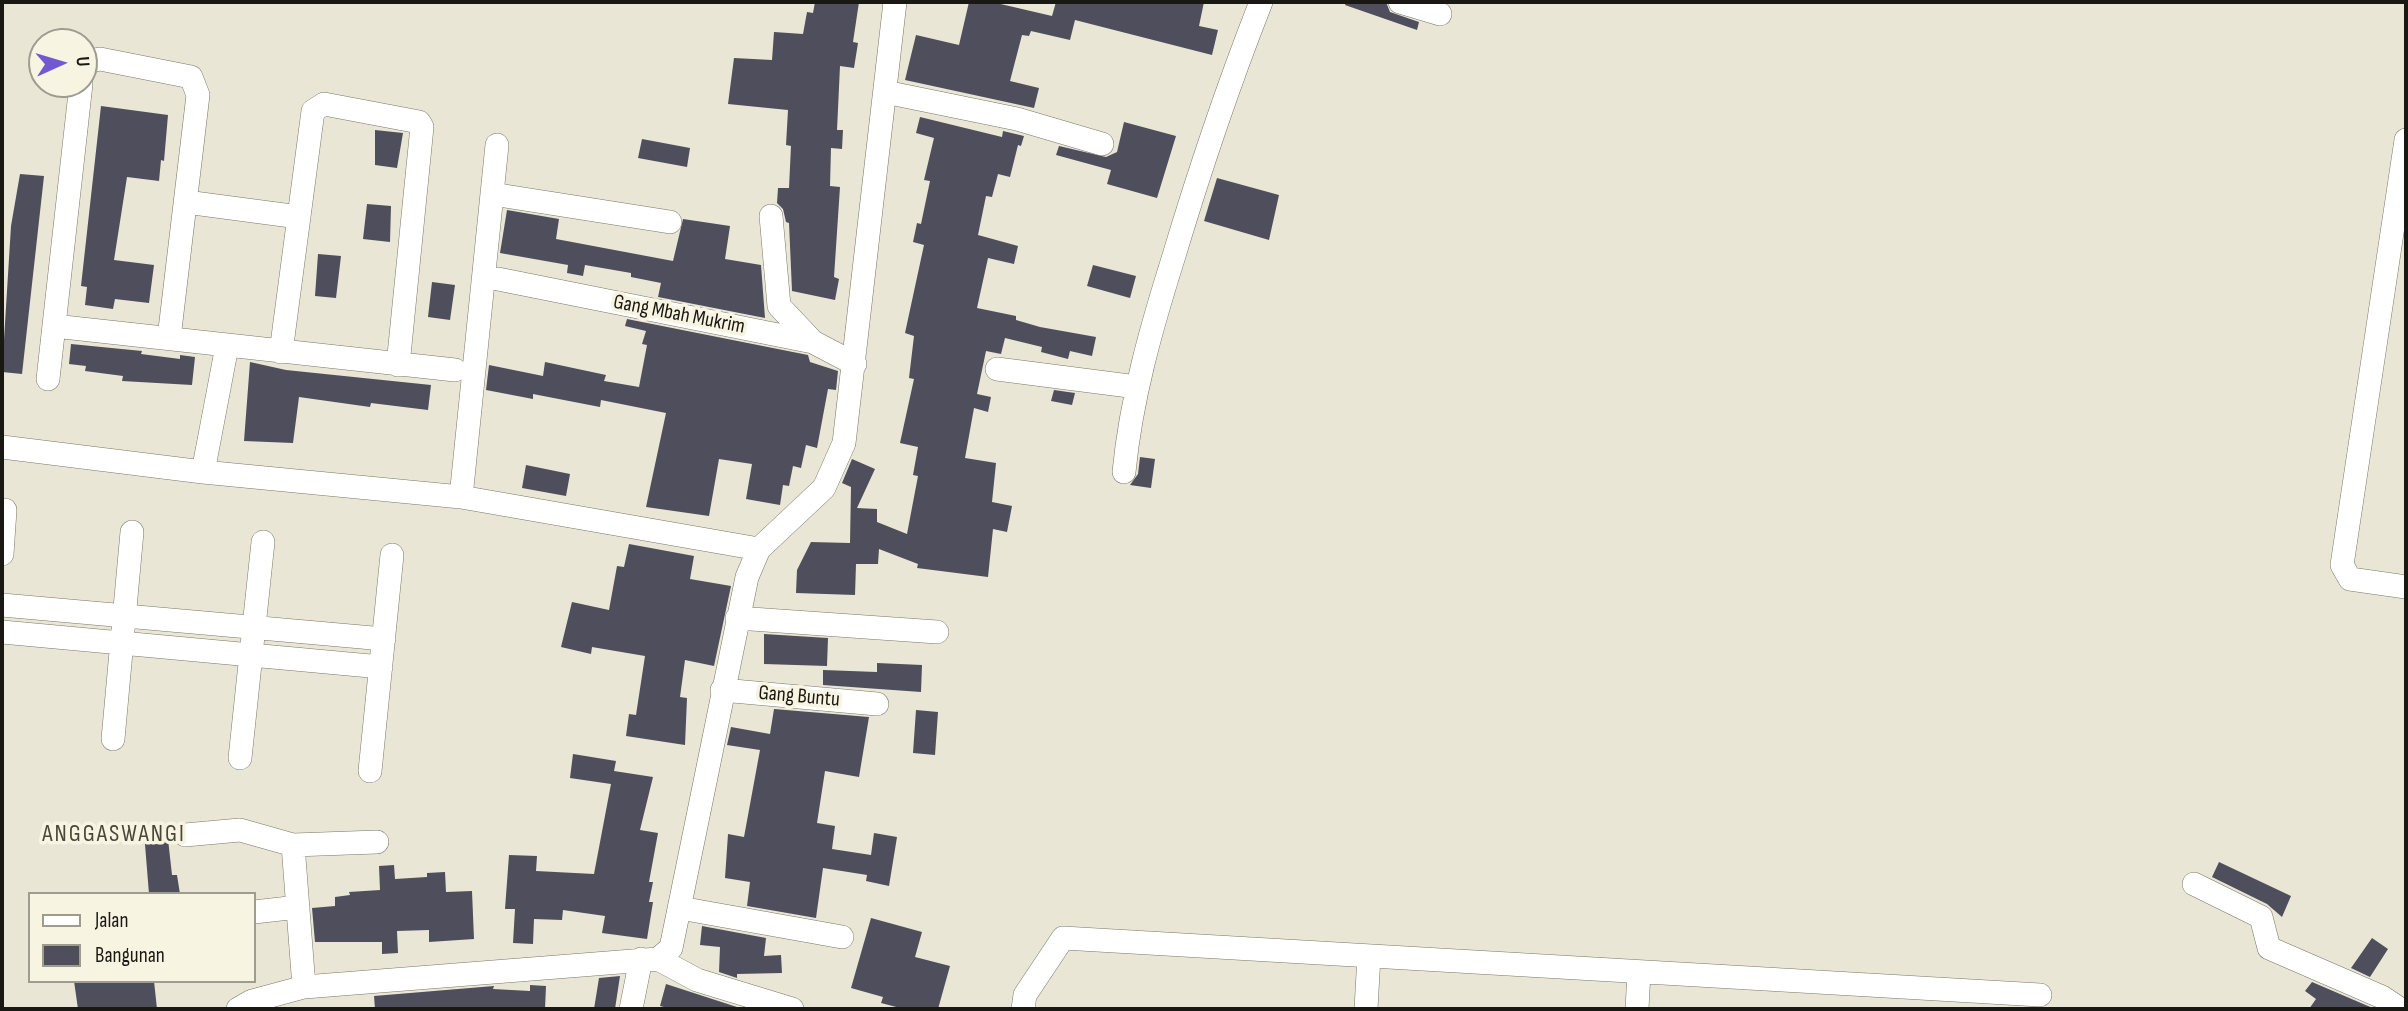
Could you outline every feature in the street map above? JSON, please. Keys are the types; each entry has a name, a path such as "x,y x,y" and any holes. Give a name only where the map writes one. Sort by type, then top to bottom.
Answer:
{"street":[{"path":"631,1009 649,959 674,941 737,618 753,562 824,488 844,443 895,2"},
{"path":"1124,472 1137,387 1194,187 1227,89 1261,2"},
{"path":"1400,2 1440,14"},
{"path":"98,60 191,77 198,95 169,338"},
{"path":"885,93 1017,120 1102,144"},
{"path":"48,379 80,98"},
{"path":"281,352 313,111 324,104 419,122 422,127 398,365"},
{"path":"2406,140 2402,190 2342,565 2350,579 2406,587"},
{"path":"461,497 497,145"},
{"path":"492,194 670,222"},
{"path":"186,202 299,217"},
{"path":"771,216 779,306 813,342"},
{"name":"Gang Mbah Mukrim","path":"498,279 813,342 855,364"},
{"path":"54,326 455,370"},
{"path":"203,472 227,346"},
{"path":"998,369 1137,387"},
{"path":"2,447 203,472 461,497 753,562"},
{"path":"2,554 5,510"},
{"path":"113,739 132,532"},
{"path":"240,758 263,542"},
{"path":"370,771 392,555"},
{"path":"2,605 384,639"},
{"path":"737,618 937,632"},
{"path":"2,632 381,667"},
{"name":"Gang Buntu","path":"722,690 877,704"},
{"path":"186,835 240,830 293,845 377,842"},
{"path":"293,845 304,987"},
{"path":"2194,884 2260,917 2269,948 2382,997 2400,1009"},
{"path":"256,912 298,907"},
{"path":"680,908 842,937"},
{"path":"1023,1009 1025,995 1063,938 2040,995"},
{"path":"1366,1009 1370,956"},
{"path":"238,1009 252,1000 304,987 649,959 697,980 792,1009"},
{"path":"1637,1009 1639,972"}],"building":[{"path":"815,2 859,2 853,42 858,43 854,68 840,66 837,130 843,130 842,149 831,148 830,186 840,187 834,277 839,279 835,300 792,291 789,223 777,203 778,188 789,188 791,146 786,145 788,110 728,104 734,58 772,60 774,32 803,34 807,12 813,13"},
{"path":"969,2 992,2 1052,16 1056,2 1204,2 1199,26 1218,30 1212,55 1075,20 1070,40 1031,31 1029,36 1022,35 1010,81 1039,88 1034,108 905,80 916,35 959,45"},
{"path":"1346,2 1386,2 1390,12 1419,22 1417,30 1345,5"},
{"path":"101,106 168,115 164,161 161,160 159,181 127,177 114,260 154,265 149,303 115,299 113,309 85,305 87,287 81,286"},
{"path":"920,117 1002,137 1003,131 1024,136 1021,146 1018,145 1010,177 998,174 992,197 986,196 978,235 1018,246 1014,264 988,258 977,308 1016,316 1016,320 1040,327 1096,337 1092,356 1070,351 1068,359 1041,352 1042,347 1005,338 1001,354 986,351 977,394 991,397 988,412 974,408 965,458 996,463 992,502 1012,506 1007,532 993,529 988,577 917,568 918,564 879,549 878,564 856,564 855,595 796,593 797,570 811,542 850,543 851,487 842,483 852,459 875,469 857,508 877,509 877,522 907,534 918,476 913,475 918,447 900,443 914,379 909,378 914,336 905,333 924,245 913,242 917,223 921,224 930,181 924,180 934,138 916,133"},
{"path":"1124,122 1176,136 1157,198 1107,184 1111,170 1056,155 1059,146 1106,157 1117,152"},
{"path":"375,130 403,133 397,168 375,165"},
{"path":"642,139 690,148 687,167 638,158"},
{"path":"20,174 44,176 22,374 2,372 11,226"},
{"path":"1217,178 1279,195 1269,240 1204,221"},
{"path":"367,204 391,206 390,242 363,239"},
{"path":"507,210 559,219 556,239 673,261 683,219 730,226 725,259 761,265 765,318 658,297 661,283 631,277 631,273 585,265 583,276 567,273 568,265 500,253"},
{"path":"318,254 341,256 336,298 315,296"},
{"path":"1093,265 1136,276 1130,298 1087,286"},
{"path":"432,282 455,285 450,320 428,317"},
{"path":"627,319 808,355 810,362 838,371 836,390 828,389 817,448 806,445 801,468 793,466 789,486 783,485 780,505 746,499 752,464 719,459 709,516 646,507 666,413 601,400 600,407 533,394 533,399 486,390 489,365 543,376 545,362 606,375 604,381 639,387 647,345 642,344 646,331 625,326"},
{"path":"71,344 142,351 141,354 180,359 180,355 195,357 192,385 122,381 123,376 85,371 86,366 69,364"},
{"path":"250,362 286,370 431,385 428,410 371,403 370,407 299,397 293,443 244,441"},
{"path":"1054,390 1075,393 1072,405 1051,401"},
{"path":"1140,457 1155,459 1151,488 1130,485 1138,474"},
{"path":"526,465 570,474 566,496 522,488"},
{"path":"629,544 694,556 690,579 731,586 714,666 685,660 680,697 687,698 685,745 626,736 629,714 636,715 645,656 592,647 591,654 561,647 572,602 609,610 617,566 624,567"},
{"path":"764,634 828,638 827,666 764,664"},
{"path":"877,663 922,665 921,692 823,685 823,670 877,672"},
{"path":"774,709 869,717 859,777 825,771 817,823 835,826 832,849 871,855 874,833 897,837 889,886 866,881 867,875 823,868 816,918 747,906 750,882 725,878 728,834 744,837 760,750 727,745 731,727 770,734"},
{"path":"916,710 938,712 935,755 913,753"},
{"path":"573,754 616,761 614,771 653,777 640,830 658,833 649,882 653,882 649,902 653,902 647,939 602,933 605,916 563,910 562,920 534,919 533,944 513,943 515,909 505,909 509,855 537,856 536,871 594,874 611,784 570,778"},
{"path":"167,830 172,875 177,875 180,892 149,892 144,832"},
{"path":"2219,862 2291,896 2282,917 2267,904 2212,877"},
{"path":"394,865 395,879 427,877 427,873 445,872 446,892 472,891 474,939 429,942 429,930 397,931 398,953 382,954 382,942 315,942 312,908 335,906 335,897 350,895 349,892 380,890 379,866"},
{"path":"871,918 922,932 915,957 950,966 938,1009 904,1009 881,1003 883,997 851,988"},
{"path":"702,926 766,938 764,956 781,955 782,973 737,974 737,978 719,972 720,947 700,945"},
{"path":"2372,938 2388,949 2370,977 2351,968"},
{"path":"620,976 615,1009 594,1009 599,978"},
{"path":"2312,982 2375,1009 2309,1009 2316,999 2305,991"},
{"path":"74,983 154,983 157,1009 78,1009"},
{"path":"666,984 740,1009 672,1009 660,1006"},
{"path":"530,985 546,986 545,1009 375,1009 374,996 494,986 493,989 530,991"}],"district":[{"name":"ANGGASWANGI","path":"114,835"}]}
